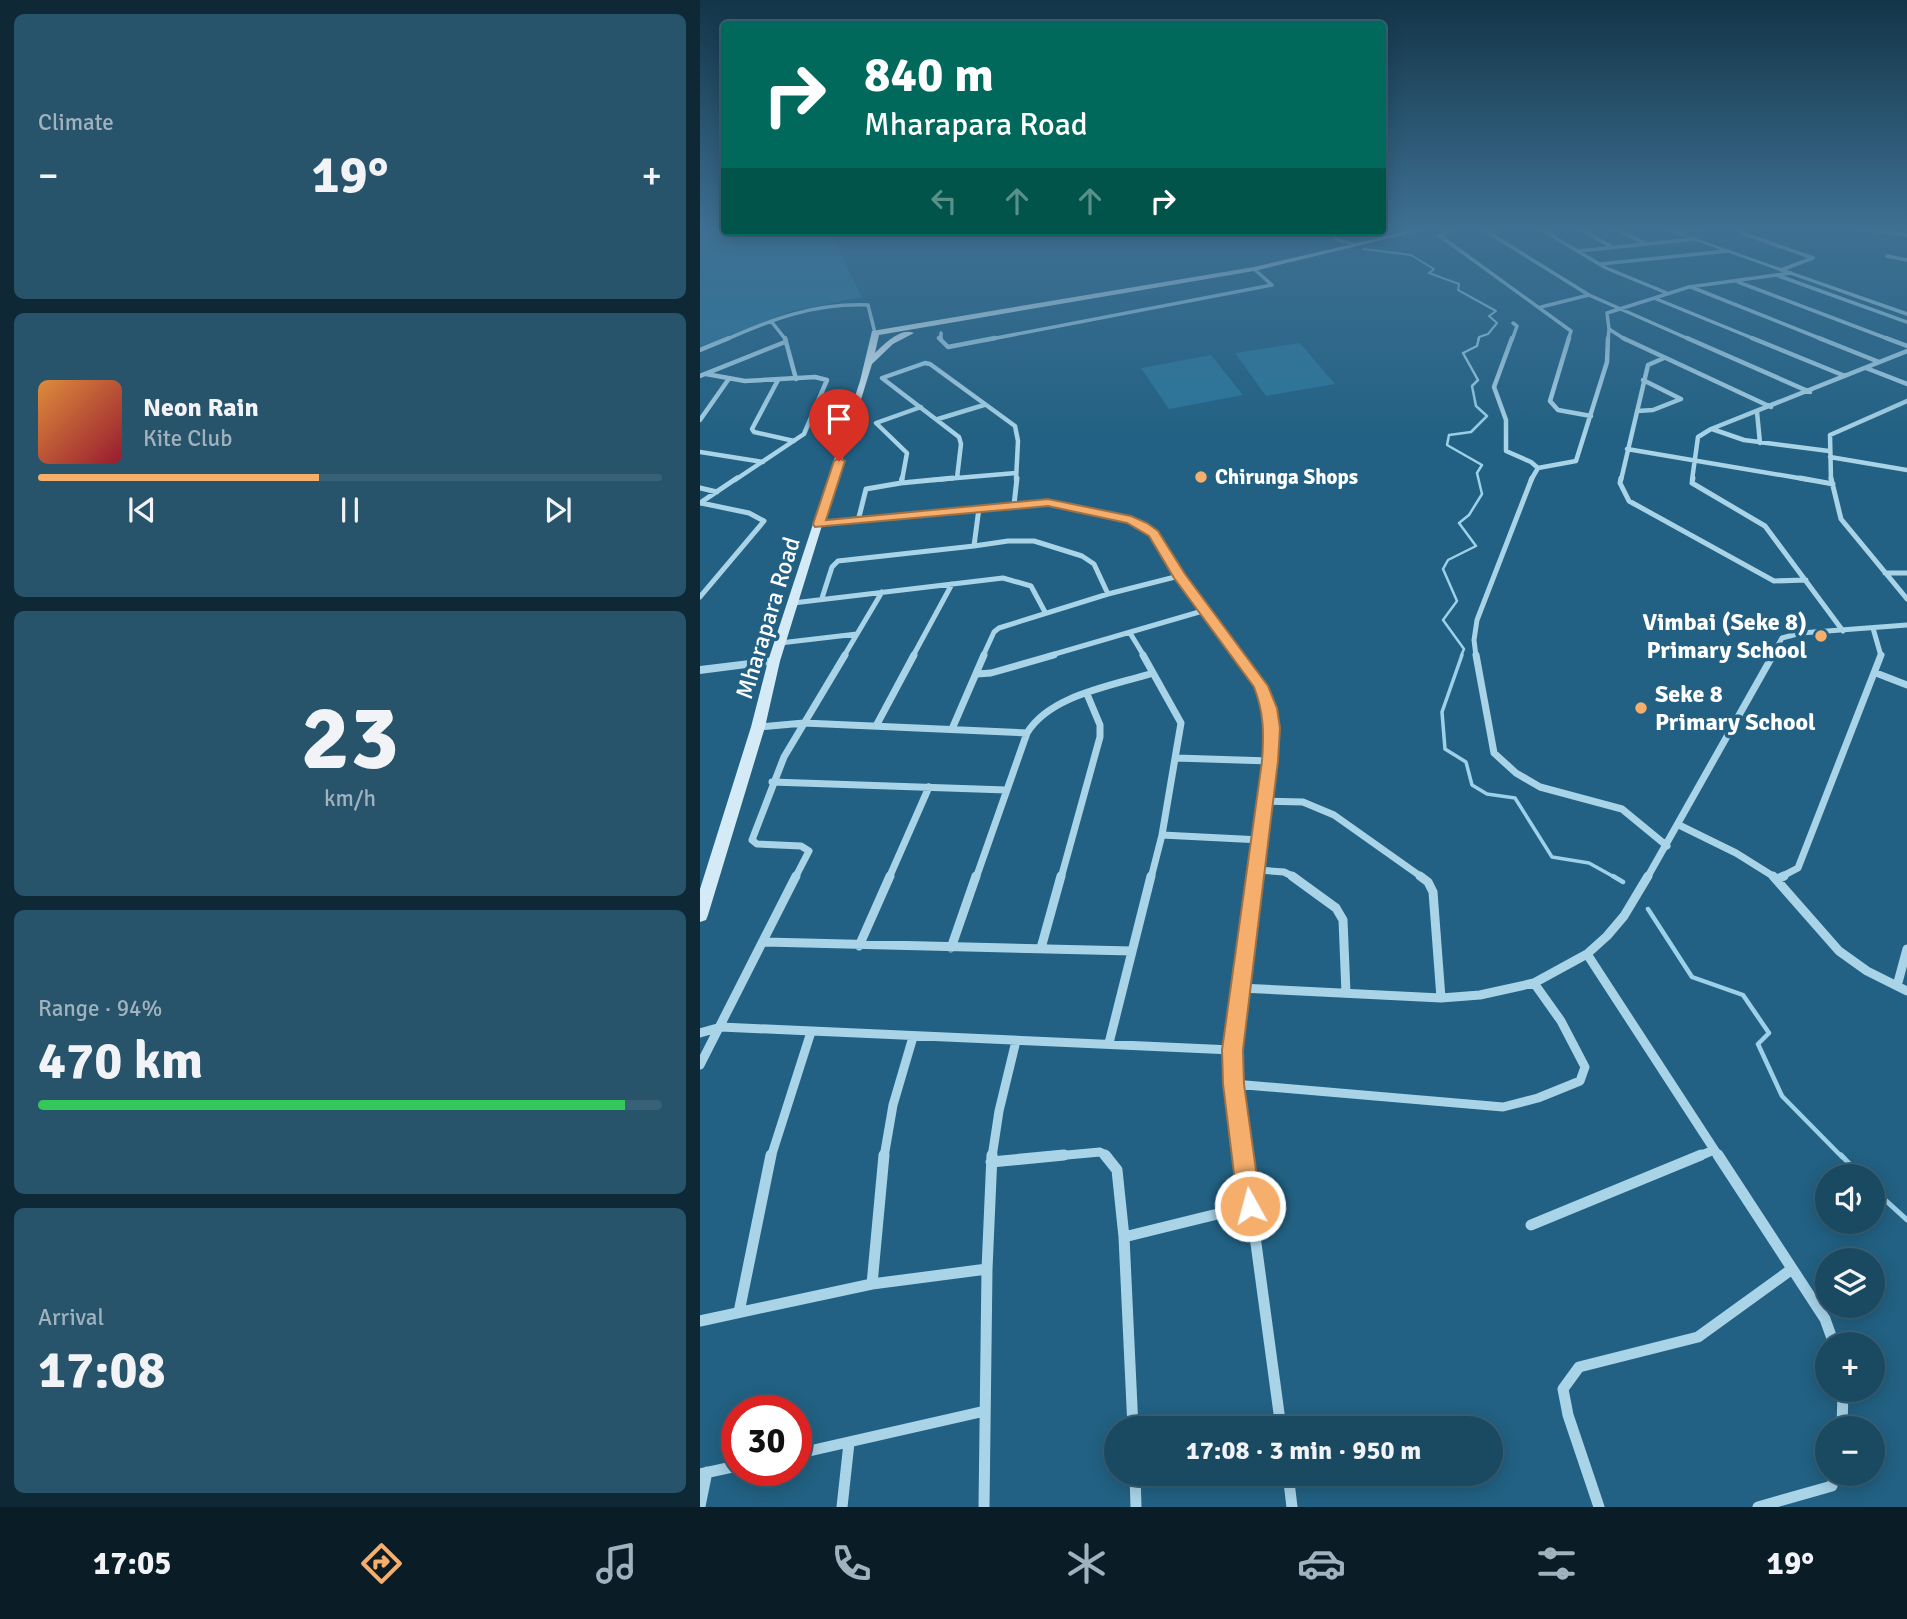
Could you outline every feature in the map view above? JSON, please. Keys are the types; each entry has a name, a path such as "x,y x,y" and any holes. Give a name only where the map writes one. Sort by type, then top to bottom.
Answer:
{"main road":[{"path":"874,333 1084,298"},
{"path":"870,363 890,342 930,325"},
{"name":"Mharapara Road","path":"700,915 758,727 774,661 870,363 874,333"}],"street":[{"path":"941,333 939,338 948,347 1208,298"},
{"path":"1529,298 1571,331 1550,401 1558,410 1591,416"},
{"path":"1541,307 1575,298"},
{"path":"1597,298 1810,392"},
{"path":"1538,468 1576,461 1606,362 1609,329 1607,313 1649,298"},
{"path":"1657,298 1845,376"},
{"path":"1720,298 1879,362"},
{"path":"1779,298 1907,349"},
{"path":"1845,298 1907,322"},
{"path":"1863,298 1907,314"},
{"path":"700,350 771,321 830,303 868,304 874,333"},
{"path":"771,321 780,328 796,379"},
{"path":"1513,323 1517,326 1493,387 1506,420 1506,451 1514,457 1532,461 1538,468"},
{"path":"1609,329 1618,337 1770,407"},
{"path":"703,375 785,342"},
{"path":"1843,631 1765,526 1695,488 1692,483 1698,438 1712,429 1810,392 1907,349"},
{"path":"1664,358 1648,365 1643,380 1620,483 1629,501 1774,581 1806,580"},
{"path":"957,478 961,441 938,419 882,377 925,363 1018,429 1014,505"},
{"path":"1866,368 1907,384"},
{"path":"700,597 704,589 765,521 749,513 700,503 794,442 806,431 827,380 728,380 703,375"},
{"path":"700,420 728,380"},
{"path":"778,380 752,429 765,436 794,442"},
{"path":"1637,411 1653,410 1681,399 1643,380"},
{"path":"1907,401 1830,435 1829,454 1841,519 1907,599"},
{"path":"938,419 984,405"},
{"path":"901,484 907,453 876,422 920,407"},
{"path":"1757,412 1760,443"},
{"path":"1712,429 1744,440 1907,470"},
{"path":"1627,449 1833,484"},
{"path":"700,452 763,462"},
{"path":"1538,468 1477,620 1474,640 1476,656 1494,753 1514,773 1533,786 1574,798 1613,805 1625,811 1667,846"},
{"path":"858,521 866,489 1016,473"},
{"path":"700,488 717,492"},
{"path":"819,524 1048,502 1131,520 1154,534 1179,576 1261,686 1270,708 1273,728 1258,870 1232,1050 1234,1084 1279,1416"},
{"path":"974,546 979,509"},
{"path":"822,598 832,567 838,561 1008,541 1034,541 1082,556 1094,564 1108,594"},
{"path":"1885,573 1907,573"},
{"path":"952,729 994,632 999,628 1045,612 1179,576"},
{"path":"793,603 1003,578 1017,581 1035,590 1045,612"},
{"path":"876,726 952,584"},
{"path":"700,1065 810,851 801,846 757,844 752,840 772,782 882,592"},
{"path":"977,674 992,673 1206,610"},
{"path":"1240,988 1441,998 1480,995 1534,983 1587,954 1608,936 1624,916 1679,825 1782,638 1801,633 1907,625"},
{"path":"1777,879 1793,873 1798,868 1875,673 1881,651 1873,628"},
{"path":"1110,1043 1162,835 1181,723 1130,633"},
{"path":"780,643 857,634"},
{"path":"700,670 774,661"},
{"path":"951,947 1027,733 1043,711 1153,673"},
{"path":"1875,673 1907,685"},
{"path":"1041,948 1100,737 1100,725 1087,694"},
{"path":"758,727 804,723 1027,733"},
{"path":"1176,758 1270,761"},
{"path":"772,782 1006,790"},
{"path":"859,946 929,787"},
{"path":"1265,800 1303,802 1335,815 1428,882 1433,892 1441,998"},
{"path":"1679,825 1736,853 1777,879 1839,951 1867,971 1907,991"},
{"path":"1162,835 1261,840"},
{"path":"1258,870 1284,872 1303,882 1336,908 1343,920 1346,993"},
{"path":"765,942 1132,951"},
{"path":"1898,986 1907,949"},
{"path":"1587,954 1825,1319 1830,1332"},
{"path":"1234,1084 1503,1107 1538,1098 1580,1081 1585,1067 1562,1021 1534,983"},
{"path":"700,1032 721,1027 1232,1050"},
{"path":"739,1312 772,1152 811,1032"},
{"path":"872,1284 884,1153 893,1105 913,1037"},
{"path":"984,1507 986,1269 991,1162 999,1111 1016,1041"},
{"path":"1531,1225 1714,1150"},
{"path":"991,1162 1100,1152 1109,1158 1117,1170 1124,1237 1132,1416"},
{"path":"1124,1237 1250,1206"},
{"path":"700,1321 872,1284 986,1269"},
{"path":"1599,1507 1568,1415 1563,1389 1579,1367 1698,1337 1792,1269"},
{"path":"812,1451 985,1411"},
{"path":"842,1507 849,1443"},
{"path":"700,1506 704,1473"},
{"path":"1135,1486 1136,1507"},
{"path":"1289,1486 1292,1507"},
{"path":"1758,1507 1832,1486"}],"shaded area":[{"path":"700,298 855,298 792,311 700,347"},
{"path":"1300,343 1335,384 1266,396 1235,353"},
{"path":"1211,355 1243,395 1169,409 1141,368"}],"waterway":[{"path":"1473,298 1496,311 1489,316 1497,323 1488,334 1478,340"},
{"path":"1461,656 1464,649 1443,620 1457,601 1443,569 1448,560 1476,546 1459,523 1469,515 1482,494 1477,473 1482,465 1447,445 1449,435 1471,432 1487,416 1476,406 1472,386 1478,380 1463,353 1477,346 1479,338"},
{"path":"1462,655 1442,712 1445,749 1466,762 1472,785 1487,794 1515,798 1552,857 1589,863 1616,878"},
{"path":"1613,876 1623,882"},
{"path":"1648,909 1692,977 1743,995 1769,1033 1758,1044 1782,1096 1842,1157"},
{"path":"1841,1155 1850,1164"},
{"path":"1885,1200 1907,1220"}],"place":[{"name":"Chirunga Shops","path":"1201,477"},
{"name":"Vimbai (Seke 8) Primary School","path":"1821,636"},
{"name":"Seke 8 Primary School","path":"1641,708"}],"route":[{"path":"839,461 819,524 1048,502 1131,520 1143,526 1154,534 1179,576 1261,686 1270,708 1273,728 1258,870 1232,1050 1250,1206"}]}
